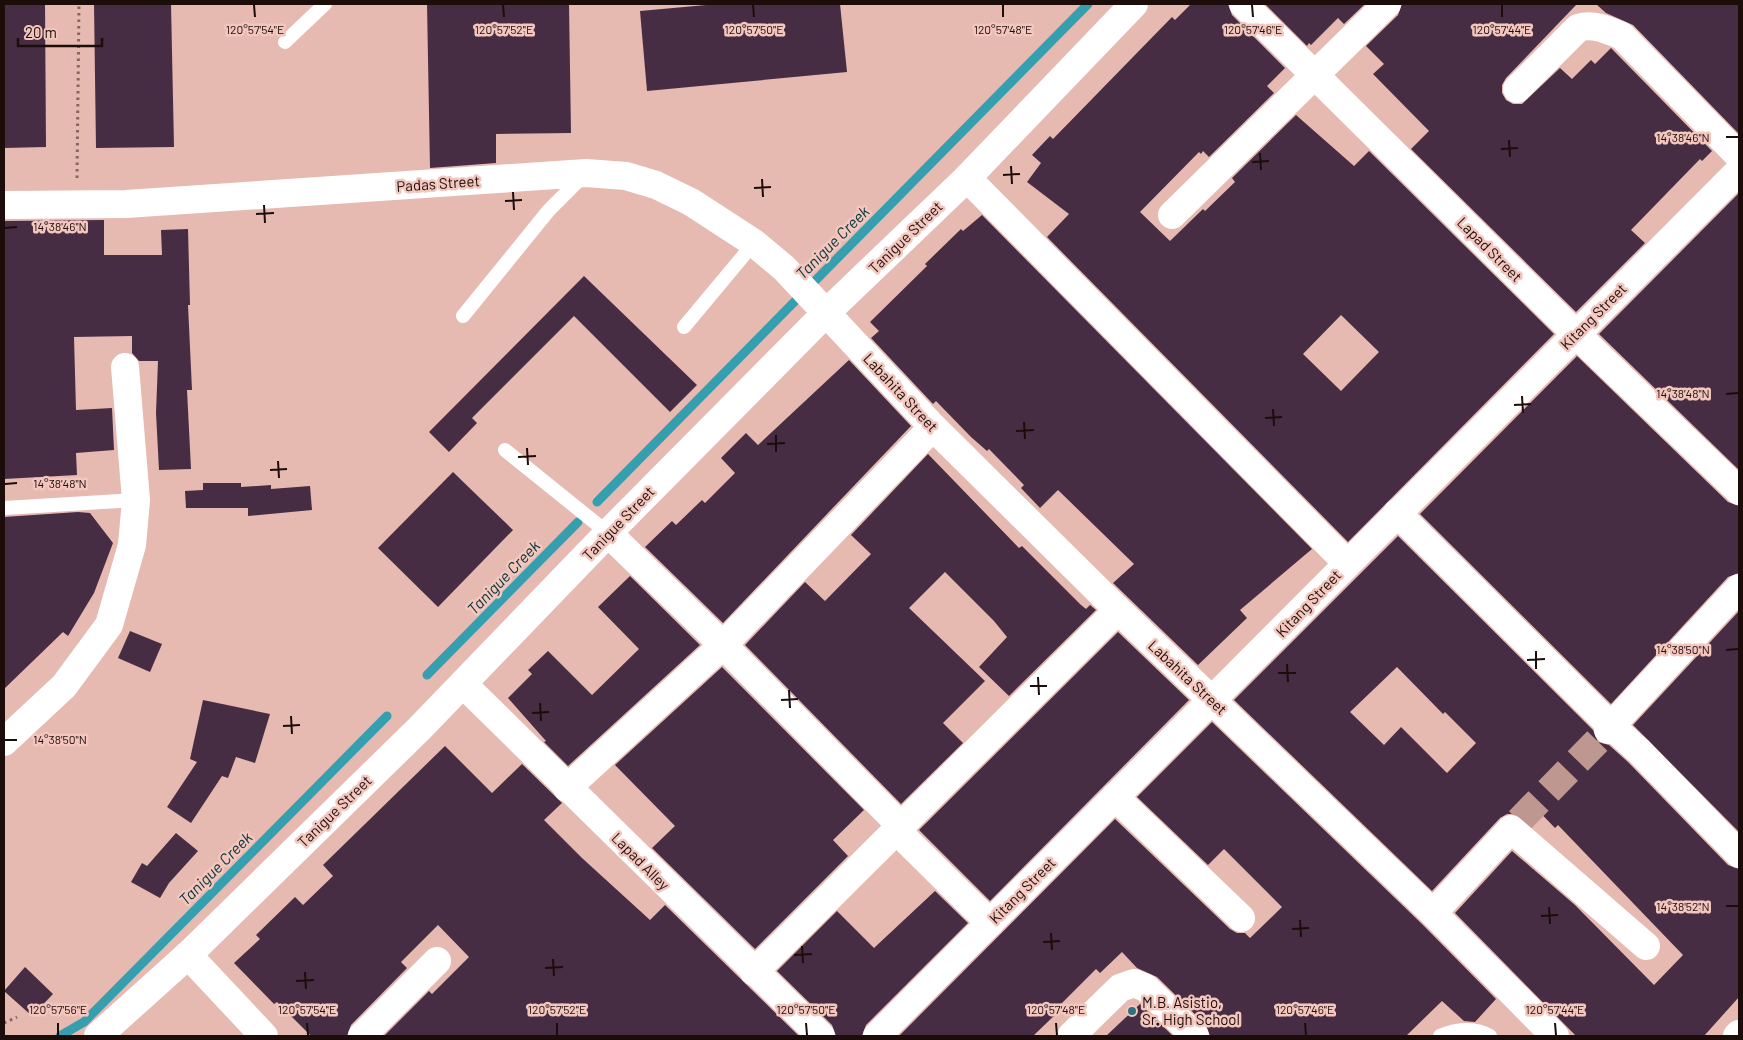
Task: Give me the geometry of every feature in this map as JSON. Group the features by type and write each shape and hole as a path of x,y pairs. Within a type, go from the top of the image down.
{"street":[{"name":"Tanigue Street","path":"98,1036 188,955 463,684 608,533 819,306 967,178 1134,4"},
{"name":"Lapad Street","path":"1243,4 1576,334 1739,491"},
{"path":"1172,215 1387,4"},
{"path":"1516,89 1578,28 1594,26 1622,36 1739,156"},
{"name":"Kitang Street","path":"877,1036 1739,171"},
{"name":"Padas Street","path":"4,205 126,204 586,173 626,176 656,185 692,202 754,243 784,268 819,306"},
{"path":"967,178 1347,563"},
{"name":"Labahita Street","path":"819,306 933,427 1118,610 1434,913 1555,1036"},
{"path":"4,742 64,686 109,625 132,545 136,500 125,366"},
{"path":"567,788 723,645 933,427"},
{"path":"1397,513 1610,728 1639,751 1739,854"},
{"path":"608,533 723,645 990,923"},
{"path":"1610,728 1739,588"},
{"path":"754,972 1118,610"},
{"name":"Lapad Alley","path":"463,684 821,1036"},
{"path":"1115,797 1241,918"},
{"path":"1434,913 1515,825 1646,946"},
{"path":"188,955 264,1036"},
{"path":"362,1036 438,961"},
{"path":"1071,1036 1120,988 1134,983 1146,988 1195,1036"}],"lane":[{"path":"285,42 326,4"},
{"path":"463,316 550,210 586,173"},
{"path":"684,327 754,243"},
{"path":"506,450 608,533"},
{"path":"4,508 136,500"},
{"path":"1440,1036 1459,1031 1480,1030 1490,1036"}],"path":[{"path":"77,205 78,4"},
{"path":"4,1023 17,1017"}],"building":[{"path":"4,4 45,4 46,147 4,148"},
{"path":"94,4 171,4 174,147 96,148"},
{"path":"427,4 569,4 571,133 496,134 496,163 430,168"},
{"path":"717,4 840,4 847,72 647,91 640,11"},
{"path":"1191,4 1228,4 1232,15 1285,68 1267,86 1274,93 1209,157 1203,151 1201,154 1199,152 1140,212 1170,241 1203,209 1205,211 1235,182 1232,178 1296,115 1354,166 1369,151 1554,334 1348,542 1047,237 1069,214 1027,182 1041,163 1032,155 1050,136 1053,139 1172,17 1175,20","holes":["1341,315 1379,352 1341,391 1303,354"]},
{"path":"1265,4 1365,4 1344,24 1338,18 1311,45 1309,43 1307,46"},
{"path":"1402,4 1577,4 1506,78 1502,85 1502,93 1506,100 1513,104 1522,104 1560,68 1572,79 1591,60 1595,64 1611,48 1712,151 1702,161 1700,159 1631,230 1645,243 1576,312 1411,149 1429,131 1373,74 1384,64 1366,46 1398,15"},
{"path":"1596,4 1739,4 1739,134 1633,25 1606,13"},
{"path":"1739,193 1739,470 1599,334"},
{"path":"982,215 1312,549 1240,610 1247,618 1198,665 1113,583 1134,564 1058,490 1040,508 1021,488 1024,485 989,449 987,451 971,437 936,401 933,404 871,338 879,331 870,322 927,266 925,264 961,229 963,231"},
{"path":"104,220 104,255 162,255 161,230 188,229 190,305 188,305 192,390 187,390 191,469 159,470 156,413 158,361 139,361 132,353 132,336 74,337 76,410 112,408 114,450 76,453 77,475 4,479 4,221"},
{"path":"584,276 697,385 670,412 574,316 472,418 477,423 449,452 429,432"},
{"path":"1577,356 1728,502 1739,506 1739,573 1728,577 1611,704 1420,514"},
{"path":"849,360 911,426 723,623 645,547 672,521 676,525 702,500 705,503 735,473 721,458 746,433 758,445"},
{"path":"928,454 1019,548 1022,546 1081,605 1086,609 1090,605 1096,610 1009,696 979,667 1007,637 994,621 945,572 909,608 985,681 943,723 963,743 901,804 745,645 805,582 825,601 871,554 851,535"},
{"path":"453,472 513,530 438,607 378,548"},
{"path":"203,483 241,483 241,487 271,485 271,489 310,486 312,510 248,516 248,508 186,508 185,491 203,490"},
{"path":"78,512 90,513 113,543 94,593 68,636 63,632 4,689 4,517"},
{"path":"1398,536 1593,730 1598,742 1609,745 1628,762 1728,865 1739,869 1739,997 1704,1036 1576,1036 1455,913 1512,851 1575,905 1654,985 1683,955 1558,825 1555,828 1529,801 1515,814 1507,814 1500,818 1432,891 1234,700","holes":["1397,667 1443,714 1445,712 1476,743 1447,773 1401,727 1384,745 1350,712"]},
{"path":"630,576 700,645 568,766 544,742 546,741 508,698 532,674 528,670 548,651 592,695 639,649 598,607"},
{"path":"1739,611 1739,832 1633,725"},
{"path":"130,631 162,644 150,672 118,658"},
{"path":"1118,632 1189,700 990,901 919,830"},
{"path":"722,667 864,810 833,840 848,856 755,949 652,848 675,826 615,765"},
{"path":"203,700 270,714 255,763 236,757 228,778 222,776 191,823 167,807 197,762 190,759"},
{"path":"1212,722 1422,924 1496,999 1475,1022 1464,1021 1442,1001 1406,1036 1210,1036 1206,1025 1157,977 1137,968 1122,952 1100,973 1096,969 1054,1011 1057,1013 1033,1036 899,1036 1115,819 1230,929 1237,933 1245,933 1250,938 1282,907 1224,849 1208,865 1137,797"},
{"path":"445,746 492,793 522,764 562,803 544,820 582,858 650,920 665,905 799,1036 384,1036 429,991 432,994 469,957 438,925 401,962 407,968 351,1025 347,1036 311,1036 277,1002 274,1004 234,963 260,939 256,935 295,897 303,905 333,876 323,865"},
{"path":"176,833 198,851 169,883 160,898 131,882 142,863 147,866"},
{"path":"935,891 968,923 866,1025 862,1036 836,1036 832,1025 777,971 837,911 874,948"},
{"path":"25,967 53,994 32,1016 4,991"},
{"path":"1140,1004 1173,1036 1106,1036"}],"waterway":[{"name":"Tanigue Creek","path":"597,502 1088,4"},
{"name":"Tanigue Creek","path":"427,675 578,522"},
{"name":"Tanigue Creek","path":"60,1036 84,1022 387,716"}],"tunnel":[{"path":"1519,821 1608,730"}],"place":[{"name":"M.B. Asistio, Sr. High School","path":"1132,1011"}]}
